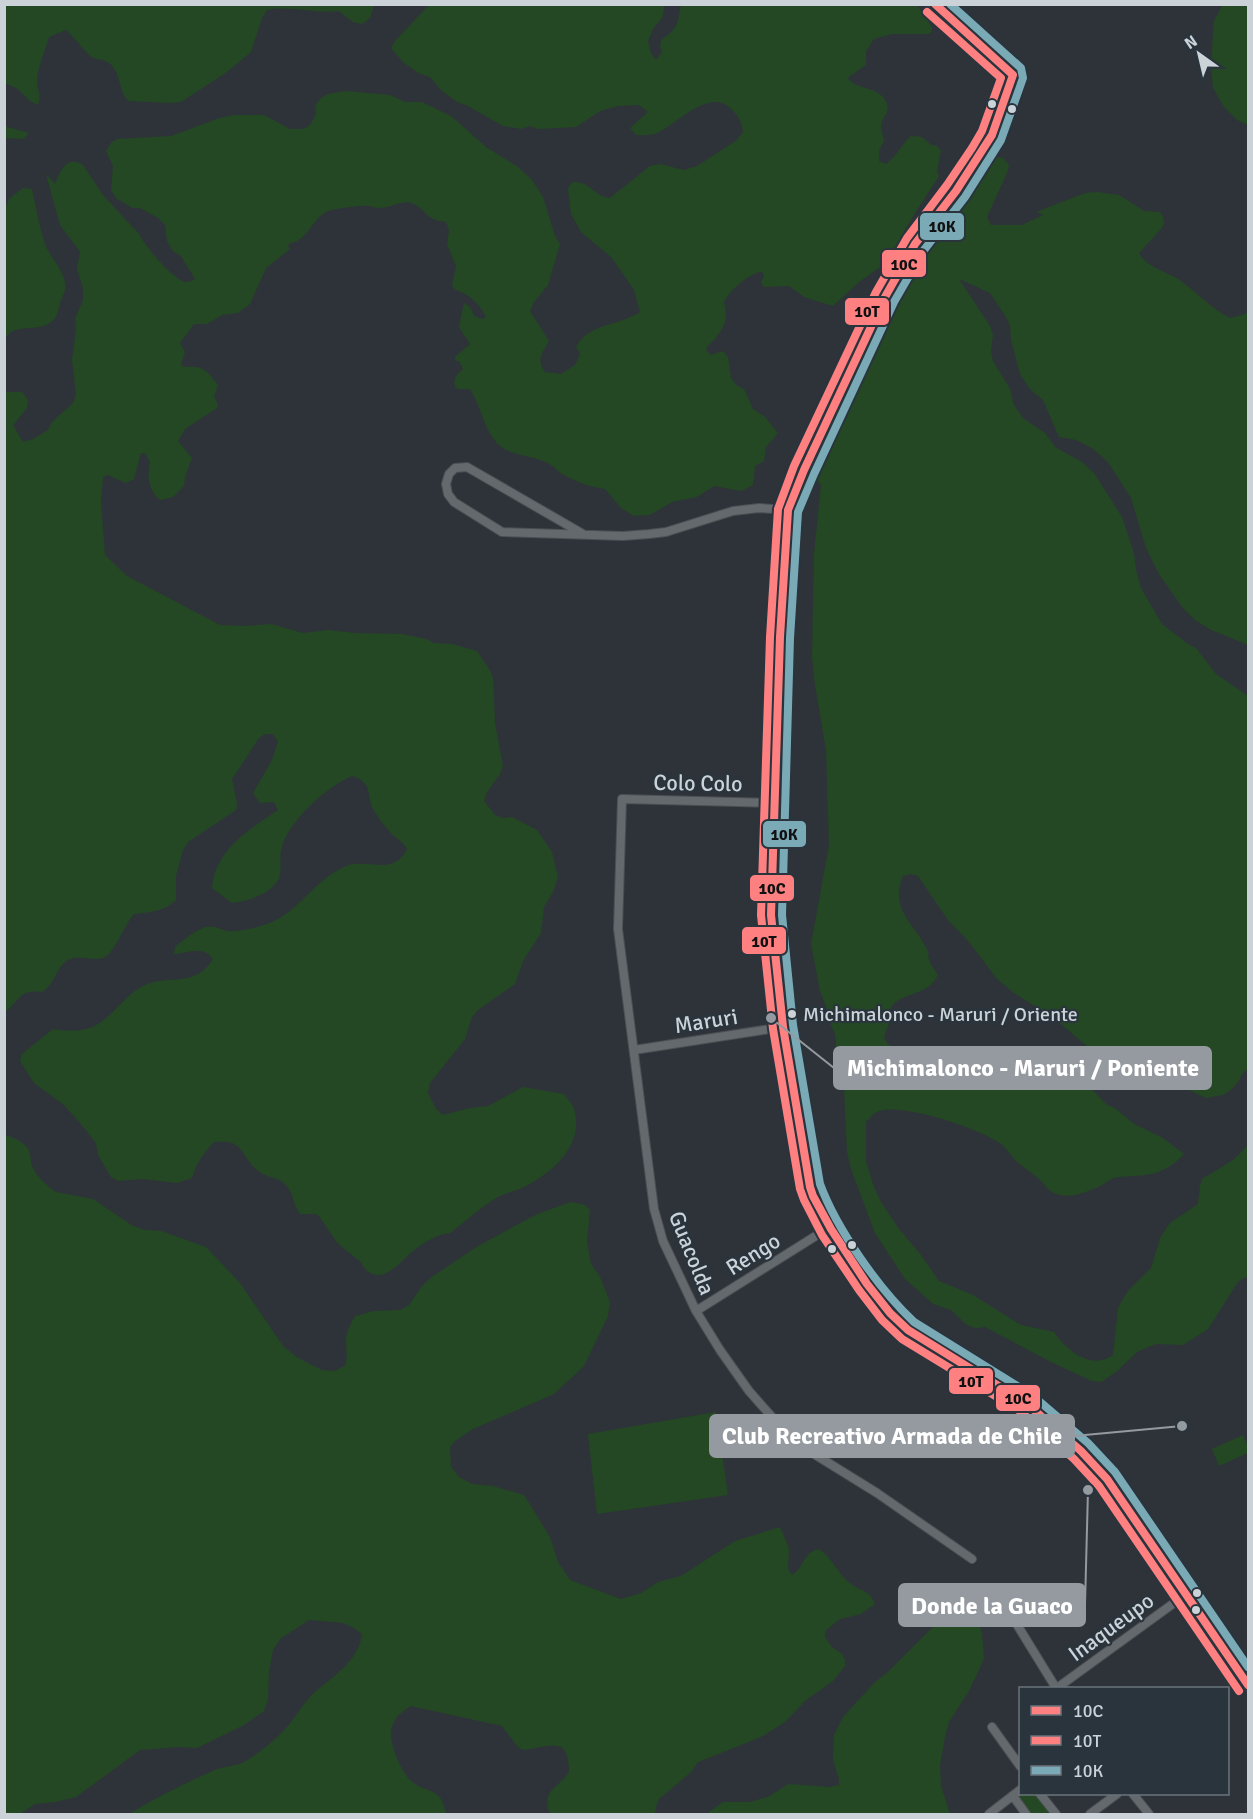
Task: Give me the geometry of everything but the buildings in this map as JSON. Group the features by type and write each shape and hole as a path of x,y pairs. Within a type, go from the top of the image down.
{"main road":[{"path":"934,4 1014,75 992,135 981,154 963,182 915,244 885,297 804,470 788,510 780,637 771,931 783,1027 810,1187 819,1210 870,1289 895,1319 908,1330 1026,1403 1082,1451 1107,1479 1248,1685"}],"street":[{"path":"583,534 467,467 455,468 449,474 446,484 448,494 454,502 502,532 623,536 666,532 734,511 759,508 788,510"},
{"name":"Colo Colo","path":"622,799 774,803"},
{"name":"Guacolda","path":"622,799 618,929 654,1209 663,1241 696,1311 720,1350 749,1391 780,1426 806,1449 877,1493 972,1559"},
{"name":"Maruri","path":"634,1050 783,1027"},
{"name":"Rengo","path":"696,1311 830,1227"},
{"name":"Inaqueupo","path":"1060,1687 1185,1595"},
{"path":"1000,1598 1056,1687"},
{"path":"992,1727 1019,1765"},
{"path":"989,1815 1019,1791"},
{"path":"1041,1795 1056,1815"},
{"path":"1090,1815 1116,1795"},
{"path":"1134,1795 1149,1815"},
{"path":"1013,1796 1026,1815"}],"green space":[{"path":"5,4 374,5 370,18 362,24 353,22 339,11 285,8 267,10 262,18 251,52 227,72 181,102 172,103 128,101 111,64 92,57 66,30 49,37 38,75 40,98 38,105 30,101 18,89 5,83"},
{"path":"430,4 665,5 662,18 653,29 648,41 651,53 656,60 662,52 661,41 676,26 681,5 917,5 932,27 932,31 929,34 892,34 874,39 866,51 866,65 848,79 880,94 887,104 887,110 881,123 884,140 879,151 879,161 886,164 911,136 922,137 941,150 937,172 939,176 886,263 859,282 833,306 804,297 789,286 764,287 761,283 764,276 762,272 746,279 724,302 726,317 724,325 706,350 711,355 723,351 728,357 731,378 736,385 744,389 753,409 764,416 778,433 766,447 764,461 755,466 753,485 741,491 714,486 697,497 672,502 650,515 634,516 621,508 605,489 577,481 544,462 508,451 496,442 488,430 470,389 455,387 456,376 463,369 459,361 455,361 455,357 470,344 459,327 464,303 470,307 475,316 483,319 486,317 472,298 452,286 456,266 447,244 449,230 446,222 430,217 410,202 382,208 361,206 342,208 322,214 301,239 290,243 288,246 290,249 266,268 250,304 238,313 222,315 207,324 194,324 180,343 185,352 181,364 183,367 200,368 210,375 218,385 214,397 218,404 217,408 185,429 178,441 192,458 184,486 173,497 160,500 153,492 149,478 150,462 145,453 141,453 134,479 126,483 108,475 103,477 101,502 105,555 127,576 220,625 271,624 303,633 329,630 402,634 477,651 491,672 495,723 503,766 484,801 495,815 503,818 512,817 537,830 552,852 558,877 553,892 544,907 541,933 523,961 515,984 478,1010 472,1017 465,1039 430,1083 428,1093 436,1109 443,1115 488,1106 523,1087 564,1094 574,1109 575,1134 564,1156 545,1174 524,1187 492,1200 450,1233 426,1242 392,1270 379,1275 366,1270 361,1262 339,1244 317,1214 300,1214 286,1185 260,1173 240,1148 231,1142 214,1142 201,1158 192,1178 177,1183 143,1179 118,1181 111,1177 98,1155 96,1143 64,1105 34,1083 20,1061 22,1054 53,1029 72,1031 90,1028 106,1018 141,987 159,981 192,977 200,973 213,959 205,952 174,954 175,947 198,930 212,926 237,931 264,925 287,913 324,879 346,866 354,864 387,865 395,862 407,849 388,830 375,812 364,782 352,776 320,797 291,828 281,850 279,879 273,887 251,899 232,903 212,888 220,862 227,852 246,833 278,810 274,802 260,803 253,793 272,760 278,742 273,734 265,734 259,738 232,779 236,810 188,842 183,850 176,876 176,900 161,909 134,914 116,944 105,957 68,960 61,966 46,989 42,992 28,992 20,996 5,1012 4,392 22,392 28,400 27,408 13,425 23,442 48,430 52,422 73,403 76,395 72,360 75,319 83,300 83,288 77,269 80,252 60,225 46,174 55,184 68,163 77,162 83,165 103,195 139,234 160,262 174,276 188,282 195,279 181,256 173,251 167,241 165,225 158,218 140,208 132,208 116,198 111,190 113,166 106,151 111,143 117,139 171,136 233,115 264,115 290,129 304,129 311,124 316,114 315,106 321,98 328,94 345,91 390,95 405,102 422,102 451,116 486,147 518,167 532,180 543,197 555,236 560,244 548,285 534,302 530,311 549,341 540,360 545,372 561,374 575,365 580,354 576,347 589,333 640,312 634,290 612,258 581,232 571,214 568,189 572,182 584,184 599,195 610,198 650,166 660,164 684,170 697,166 737,140 743,132 737,116 725,104 715,102 696,108 659,132 648,135 636,135 630,128 648,112 639,105 618,106 600,111 576,127 538,129 530,126 521,129 503,126 457,102 442,91 430,77 418,73 403,62 391,48"},
{"path":"1223,4 1248,5 1248,125 1237,120 1224,107 1213,88 1211,66 1214,21"},
{"path":"4,126 29,133 23,139 5,138"},
{"path":"991,156 1003,158 1009,165 987,217 991,225 1022,225 1043,215 1037,212 1085,193 1119,195 1144,211 1160,212 1163,219 1164,224 1161,229 1139,253 1146,262 1178,279 1228,317 1248,313 1248,645 1211,630 1195,620 1182,607 1159,574 1146,548 1131,498 1108,462 1092,448 1076,440 1059,437 1043,400 1030,389 1020,374 1011,340 1010,325 1006,317 990,293 959,279 990,326 993,335 991,351 993,361 1010,389 1014,405 1023,418 1045,433 1055,447 1082,462 1094,473 1122,517 1134,553 1141,588 1162,624 1196,648 1216,674 1248,696 1248,1069 1232,1089 1223,1095 1206,1098 1189,1090 1184,1084 1158,1069 1103,1060 1054,1018 1014,993 997,979 969,942 948,920 918,876 911,874 903,876 899,888 901,907 927,949 930,961 938,975 928,987 893,1004 889,1012 890,1020 884,1038 888,1044 896,1049 919,1051 951,1064 960,1063 976,1053 983,1052 1011,1071 1027,1078 1044,1078 1091,1088 1107,1105 1115,1108 1134,1124 1163,1138 1184,1154 1161,1171 1112,1179 1097,1188 1066,1196 1052,1192 1016,1161 1001,1144 977,1131 923,1114 890,1110 877,1112 866,1122 866,1162 874,1187 899,1229 939,1281 973,1295 1021,1325 1054,1332 1072,1351 1088,1360 1105,1359 1113,1355 1118,1308 1128,1291 1151,1268 1161,1236 1170,1223 1198,1204 1202,1179 1233,1160 1248,1145 1248,1276 1238,1282 1208,1329 1183,1345 1156,1344 1137,1352 1116,1372 1101,1382 1092,1381 1051,1362 985,1327 975,1328 967,1325 951,1310 933,1304 905,1279 875,1233 851,1169 847,1152 844,1087 840,1076 835,1034 820,991 811,944 829,845 826,750 812,657 814,554 821,485 815,478 813,464 825,435 841,414 869,341 909,276 923,247 952,223 977,174"},
{"path":"23,188 32,189 45,244 64,278 65,290 52,321 40,327 13,331 5,339 5,208 10,198"},
{"path":"4,1135 26,1146 35,1171 43,1182 56,1192 93,1199 133,1226 145,1230 161,1231 206,1247 240,1283 283,1346 298,1358 322,1370 334,1371 345,1366 347,1334 355,1316 374,1311 400,1310 409,1305 422,1286 433,1276 478,1246 537,1214 571,1202 585,1205 590,1210 587,1242 591,1264 600,1277 610,1302 608,1316 584,1366 554,1394 473,1429 454,1442 450,1447 451,1467 459,1477 472,1484 493,1486 524,1495 550,1537 558,1562 570,1580 621,1599 641,1593 658,1582 681,1576 735,1541 780,1527 789,1548 788,1569 792,1575 810,1553 819,1549 846,1580 867,1593 875,1604 861,1614 840,1619 825,1631 825,1637 832,1647 842,1654 845,1666 833,1681 806,1700 785,1722 761,1737 698,1762 691,1772 659,1799 655,1814 550,1814 547,1800 549,1794 569,1772 566,1752 562,1748 549,1746 523,1750 502,1726 411,1706 403,1711 394,1722 391,1735 394,1750 409,1779 437,1795 444,1805 446,1814 129,1814 193,1780 215,1770 242,1763 252,1757 281,1733 310,1696 344,1668 356,1652 362,1634 343,1623 309,1620 280,1639 273,1650 269,1671 268,1700 264,1711 244,1725 197,1748 140,1750 76,1797 35,1804 20,1814 5,1814"},
{"path":"716,1412 728,1495 597,1514 588,1434"},
{"path":"1243,1435 1248,1453 1219,1466 1212,1449"},
{"path":"958,1605 970,1609 978,1621 982,1634 984,1659 969,1691 949,1722 945,1737 940,1765 941,1786 950,1814 706,1814 723,1802 750,1802 770,1796 788,1784 829,1787 839,1785 833,1760 834,1735 843,1717 875,1682"},
{"path":"1039,1795 1053,1814 1029,1814 1016,1797"}],"transit line":[{"name":"10C","path":"935,4 1013,75 992,135 956,191 915,244 885,297 804,470 788,510 780,637 771,915 783,1027 810,1187 831,1229 867,1284 890,1313 908,1330 1026,1403 1081,1451 1107,1479 1248,1685"},
{"name":"10K","path":"950,4 1021,68 1023,78 1001,140 965,197 924,250 894,302 798,512 790,638 782,915 793,1025 820,1184 827,1202 860,1258 887,1293 914,1322 1032,1395 1088,1443 1115,1472 1248,1667"},
{"name":"10T","path":"927,12 1001,78 982,131 947,185 907,238 876,292 794,466 778,509 770,637 761,915 773,1029 800,1189 822,1235 882,1320 902,1339 1020,1411 1074,1459 1099,1486 1239,1691"}],"place":[{"name":"Michimalonco - Maruri / Oriente","path":"792,1014"},
{"name":"Michimalonco - Maruri / Poniente","path":"771,1018"},
{"name":"Club Recreativo Armada de Chile","path":"1182,1426"},
{"name":"Donde la Guaco","path":"1088,1490"}]}
